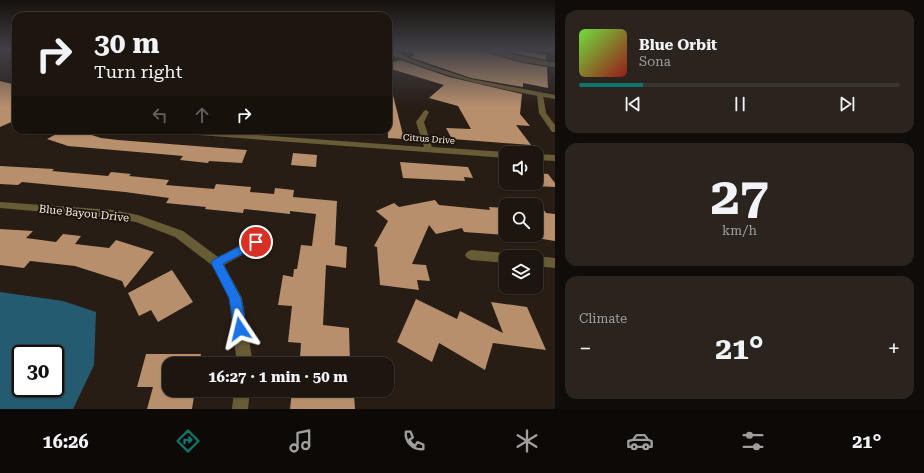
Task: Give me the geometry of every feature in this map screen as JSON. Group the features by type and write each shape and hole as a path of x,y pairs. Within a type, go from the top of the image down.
{"street":[{"path":"432,68 490,84 555,97"},
{"path":"540,95 543,113 555,130"},
{"path":"426,112 420,122 429,149"},
{"name":"Citrus Drive","path":"229,134 309,141 499,154"},
{"path":"309,141 310,134"},
{"path":"543,157 555,158"},
{"name":"Blue Bayou Drive","path":"0,205 113,214 138,219 179,234 217,263 235,298 244,357"},
{"path":"217,263 256,242"},
{"path":"471,255 499,257"},
{"path":"543,262 555,263"},
{"path":"240,409 241,397"}],"water":[{"path":"0,292 63,301 96,312 94,365 73,409 0,409"}],"building":[{"path":"392,68 423,68 449,77 522,94 520,114 530,126 516,125 531,145 452,139 446,128 471,129 458,106 429,98 444,85"},
{"path":"442,68 547,68 548,88 523,83 523,87 471,78"},
{"path":"0,81 12,84 12,122 0,127"},
{"path":"392,91 404,139 388,138 388,134 392,134"},
{"path":"56,134 88,134 101,138 118,140 247,150 242,163 209,161 208,163 180,160 183,156 68,146 47,139"},
{"path":"293,153 317,155 316,167 291,165"},
{"path":"400,162 468,167 473,178 464,177 465,181 403,178"},
{"path":"0,166 54,169 52,171 108,176 111,172 131,174 129,176 169,180 166,185 214,189 216,184 251,187 250,192 274,194 275,188 294,190 293,197 337,201 335,245 347,247 346,268 326,265 323,325 349,328 350,357 300,357 301,343 288,342 292,306 278,305 283,275 293,277 294,269 297,269 301,245 312,246 316,214 290,211 290,214 244,209 243,213 166,203 169,198 125,192 22,182 18,185 0,184"},
{"path":"543,174 548,174 555,183 555,187 543,186"},
{"path":"435,200 439,205 490,210 489,207 499,208 499,234 464,232 462,228 436,234 429,225 412,264 426,265 430,281 417,280 419,290 380,285 377,247 374,246 388,221 376,211 394,203 399,207"},
{"path":"543,208 546,213 555,214 555,241 543,239"},
{"path":"0,229 33,231 26,238 56,242 63,234 81,236 75,244 109,248 116,240 154,252 125,288 122,281 75,266 30,261 24,268 0,265"},
{"path":"172,270 193,302 158,322 151,310 139,316 128,293"},
{"path":"416,299 457,319 460,311 503,333 491,302 527,307 546,350 493,343 485,370 439,343 432,362 397,342"},
{"path":"146,354 201,354 200,357 162,357 162,397 194,397 192,409 147,409 153,387 137,387"},
{"path":"291,397 354,397 355,409 290,409"}],"route":[{"path":"240,329 235,298 217,263 256,242"}]}
